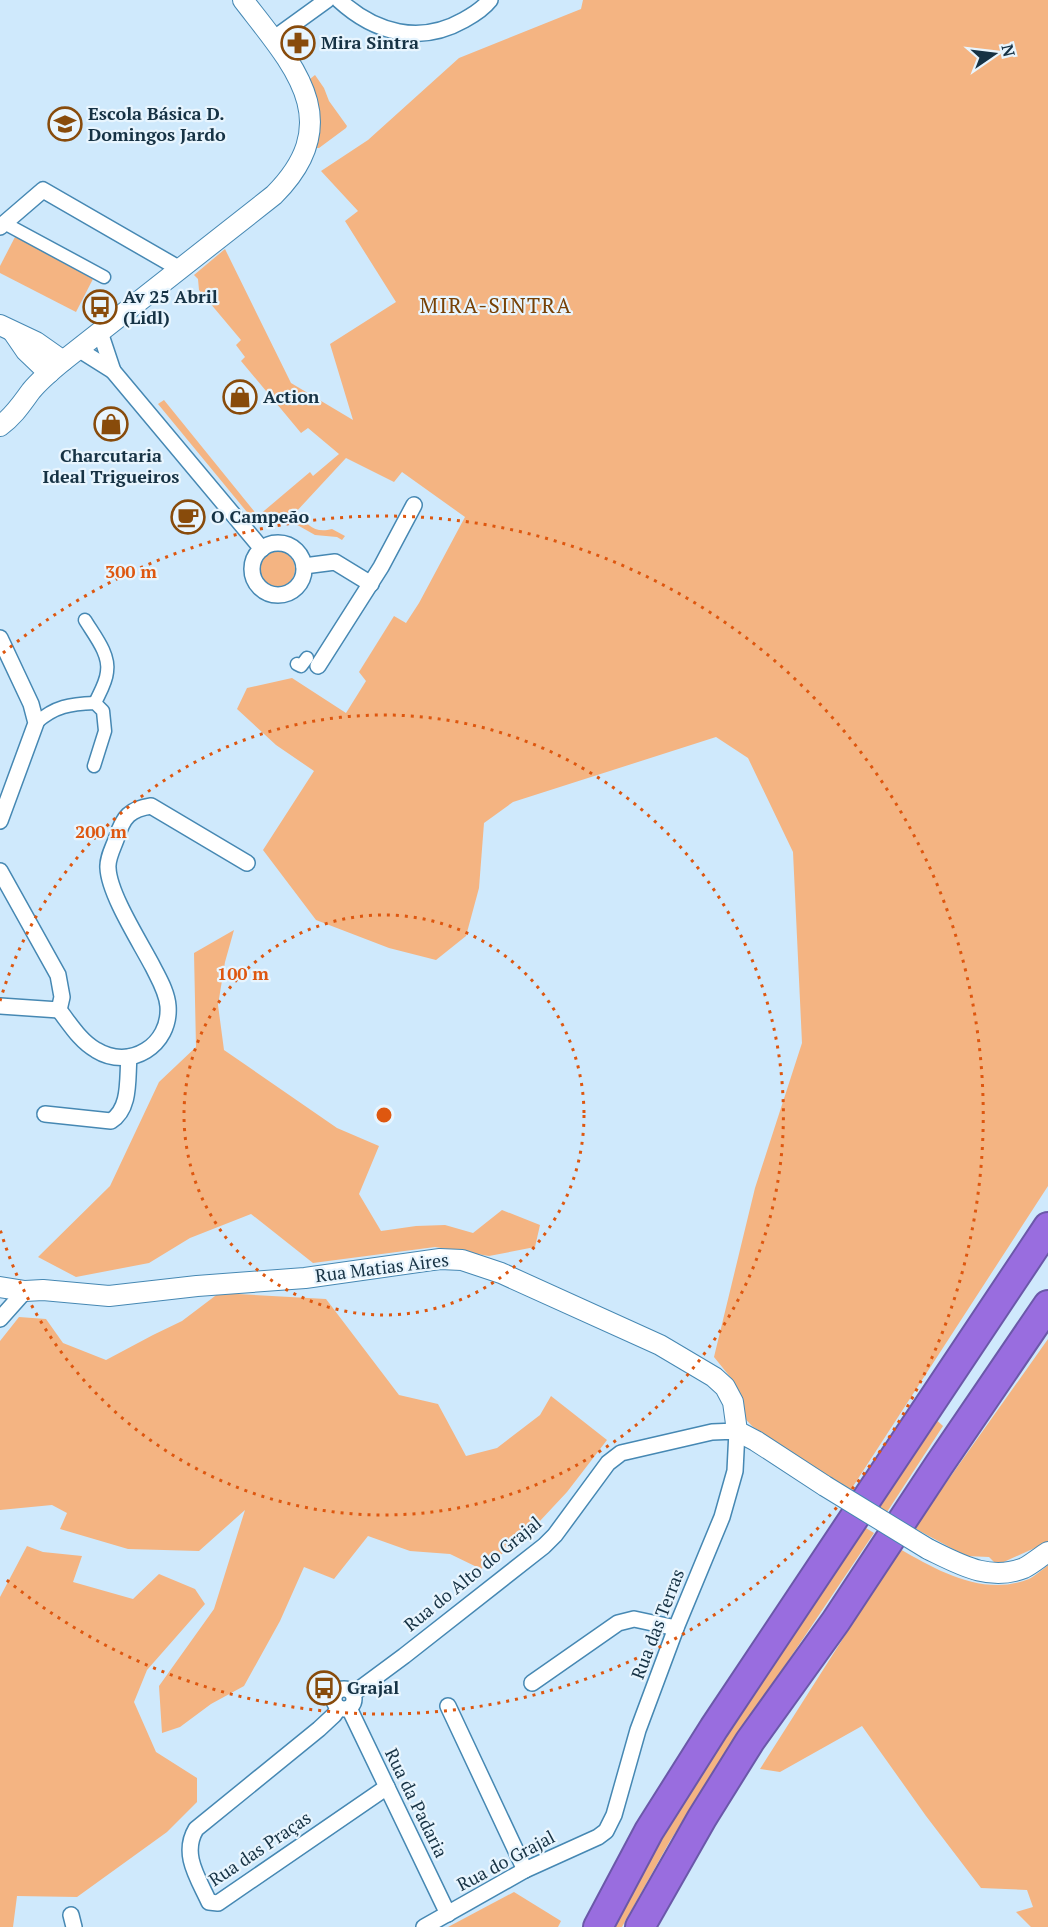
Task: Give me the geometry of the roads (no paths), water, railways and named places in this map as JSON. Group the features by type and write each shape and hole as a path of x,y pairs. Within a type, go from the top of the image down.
{"highway":[{"path":"598,1927 649,1831 714,1728 1048,1227"},
{"path":"640,1927 702,1818 750,1741 836,1621 1048,1305"}],"street":[{"path":"0,426 26,400 32,390 63,361 274,195 299,166 309,139 310,124 306,93 291,63 243,0"},
{"path":"273,39 327,0"},
{"path":"339,0 354,14 376,26 401,32 426,33 451,27 482,9 490,0"},
{"path":"104,277 2,225 43,190 180,269"},
{"path":"6,328 36,342 63,361"},
{"path":"6,328 26,351 32,390"},
{"path":"100,332 113,371 262,549"},
{"path":"26,351 113,371"},
{"path":"307,663 371,584 414,505"},
{"path":"276,543 284,544 297,551 304,566 304,575 300,584 293,591 284,595 274,595 257,585 253,576 253,566 262,549 276,543"},
{"path":"304,566 335,562 371,584"},
{"path":"85,620 101,646 107,664 107,672 95,704"},
{"path":"0,638 30,704 36,723"},
{"path":"0,821 36,723 47,713 60,707 76,704 95,704 103,711 105,730 94,766"},
{"path":"0,871 58,975 62,997 59,1010 79,1037 96,1050 110,1056 129,1057 154,1046 165,1028 168,1006 162,984 111,886 108,865 122,820 139,808 151,806 247,863"},
{"path":"0,1006 59,1010"},
{"path":"45,1114 111,1121 119,1116 125,1105 129,1057"},
{"name":"Rua Matias Aires","path":"0,1287 25,1291 43,1290 109,1296 315,1276 440,1259 462,1260 501,1273 608,1320 660,1345 714,1377 725,1387 733,1402 736,1431"},
{"path":"0,1319 25,1291"},
{"path":"736,1431 756,1441 928,1549 968,1569 983,1572 1009,1572 1025,1567 1048,1552"},
{"name":"Rua das Terras","path":"606,1831 614,1815 638,1730 676,1628 722,1517 735,1471 736,1431"},
{"name":"Rua do Alto do Grajal","path":"190,1840 196,1829 319,1729 347,1703 544,1546 555,1535 608,1463 621,1453 712,1432 736,1431"},
{"path":"532,1683 618,1623 634,1619 676,1628"},
{"name":"Rua da Padaria","path":"347,1703 448,1914"},
{"path":"448,1706 525,1870"},
{"name":"Rua das Praças","path":"190,1840 190,1858 209,1902 218,1903 387,1786"},
{"name":"Rua do Grajal","path":"424,1927 525,1870 598,1837 606,1831"}],"place":[{"name":"Mira Sintra","path":"298,43"},
{"name":"Escola Básica D. Domingos Jardo","path":"65,124"},
{"name":"Av 25 Abril (Lidl)","path":"100,307"},
{"name":"Action","path":"240,397"},
{"name":"Charcutaria Ideal Trigueiros","path":"111,424"},
{"name":"O Campeão","path":"188,517"},
{"name":"Grajal","path":"324,1688"}],"district":[{"name":"MIRA-SINTRA","path":"496,306"}]}
